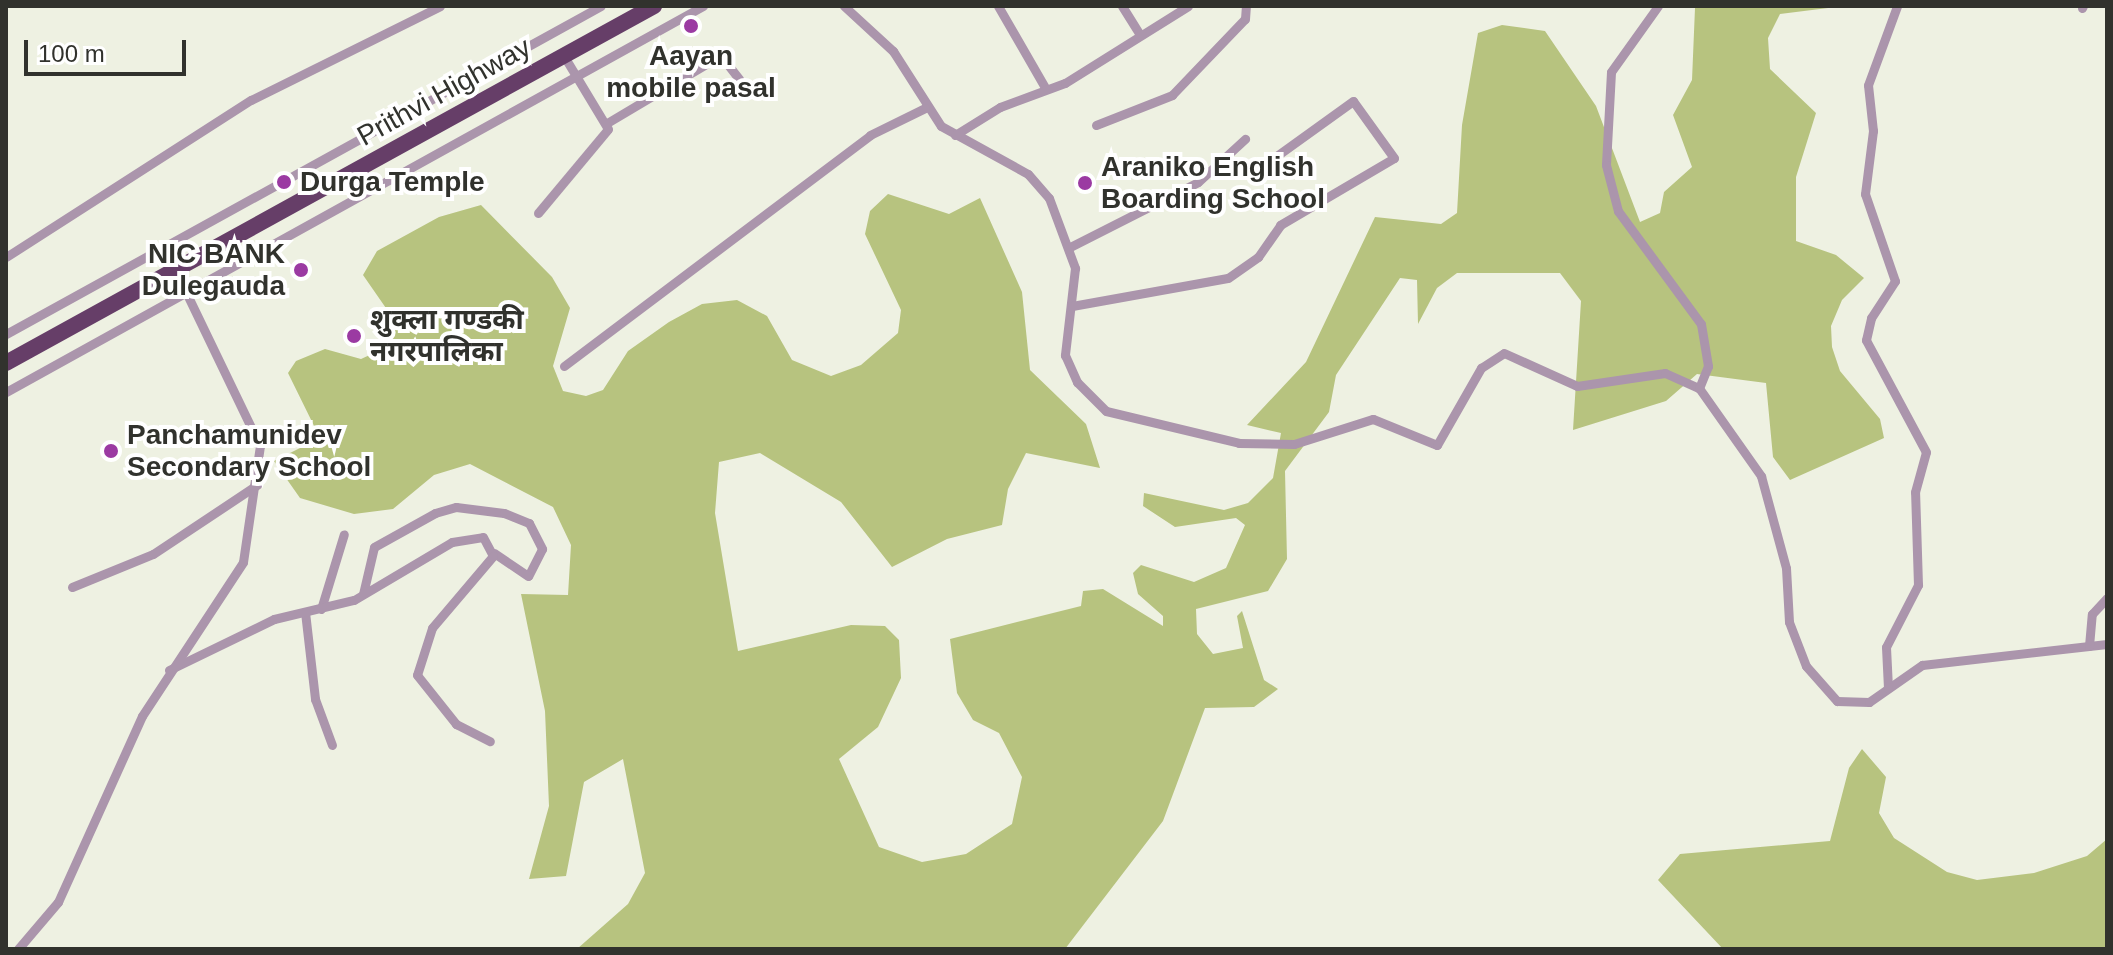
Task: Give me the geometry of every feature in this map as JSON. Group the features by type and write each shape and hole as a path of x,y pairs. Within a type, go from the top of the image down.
{"highway":[{"name":"Prithvi Highway","path":"6,363 654,6"}],"street":[{"path":"6,257 251,100 440,6"},
{"path":"6,334 601,6"},
{"path":"6,392 191,296 703,6"},
{"path":"844,6 893,51 925,108 955,135 1028,174 1072,246 1072,306 1065,355 1091,400 1145,426 1239,443 1294,444 1373,419 1437,445 1481,368 1504,353 1577,386 1665,373 1699,388 1773,506 1789,622 1806,666 1843,704 1869,702 1922,665 2107,644"},
{"path":"998,6 1046,89"},
{"path":"1122,6 1139,33"},
{"path":"955,135 1046,89 1188,6"},
{"path":"1096,125 1172,95 1245,19 1246,6"},
{"path":"1658,6 1611,72 1606,165 1618,211 1701,324 1708,366 1699,388"},
{"path":"1888,688 1886,647 1918,585 1915,492 1926,452 1866,340 1871,318 1895,281 1865,194 1873,131 1868,85 1897,6"},
{"path":"564,56 607,123"},
{"path":"538,213 607,123 711,61 725,61 739,79"},
{"path":"1072,306 1228,278 1258,257 1280,225 1394,158 1353,101 1268,162"},
{"path":"564,366 870,135 925,108"},
{"path":"1072,246 1198,182 1245,139"},
{"path":"18,949 58,902 169,670 243,562 257,485 260,446 191,296 175,269"},
{"path":"72,587 153,554 257,485"},
{"path":"169,670 247,630 363,594 468,536 492,543 494,553 528,576 542,549 529,523 504,513 456,507 435,513 374,547 363,594"},
{"path":"321,609 344,534"},
{"path":"490,741 456,724 417,675 432,628 494,553"},
{"path":"2089,646 2092,614 2107,598"},
{"path":"305,612 315,699 332,745"}],"green space":[{"path":"1844,6 1780,14 1768,38 1770,69 1816,113 1796,177 1796,241 1836,255 1864,278 1842,300 1831,326 1832,347 1840,371 1880,419 1884,438 1790,480 1773,457 1766,383 1697,374 1666,401 1573,430 1581,301 1560,273 1457,273 1437,288 1418,324 1417,280 1400,278 1336,375 1329,412 1285,471 1287,559 1268,591 1196,609 1197,634 1213,654 1243,648 1237,616 1242,611 1264,680 1278,689 1254,707 1205,708 1163,821 1065,949 577,949 628,904 645,873 623,759 584,782 566,876 529,879 549,806 545,711 521,594 568,595 571,545 553,507 470,464 434,475 393,509 354,514 300,498 274,461 320,438 288,373 296,361 325,349 361,359 385,348 397,324 363,275 377,251 439,217 481,205 552,277 570,308 553,366 563,391 586,396 603,390 628,351 669,322 702,304 737,300 767,316 792,360 831,376 861,365 898,333 901,310 865,234 870,211 888,194 949,214 980,198 1022,292 1030,370 1086,424 1100,468 1026,453 1008,489 1002,525 947,539 892,567 841,502 760,453 719,462 715,513 738,651 851,625 885,626 899,640 901,678 878,727 839,759 879,847 922,862 966,854 1012,824 1022,777 999,733 973,720 957,693 950,639 1081,606 1083,591 1103,589 1163,626 1163,616 1138,594 1133,573 1141,565 1194,582 1226,568 1245,525 1236,518 1175,527 1143,506 1144,493 1224,510 1248,503 1273,478 1281,433 1247,425 1306,362 1375,217 1441,224 1457,213 1462,125 1478,33 1502,25 1545,31 1596,106 1640,222 1660,213 1664,192 1692,167 1673,115 1692,80 1695,8"},
{"path":"1862,749 1886,777 1879,813 1894,838 1947,872 1977,880 2034,873 2087,856 2107,839 2107,949 1723,949 1658,880 1680,854 1830,841 1849,768"}],"place":[{"name":"Aayan mobile pasal","path":"691,26"},
{"name":"Durga Temple","path":"284,182"},
{"name":"Araniko English Boarding School","path":"1085,183"},
{"name":"NIC BANK Dulegauda","path":"301,270"},
{"name":"शुक्ला गण्डकी नगरपालिका","path":"354,336"},
{"name":"Panchamunidev Secondary School","path":"111,451"}]}
